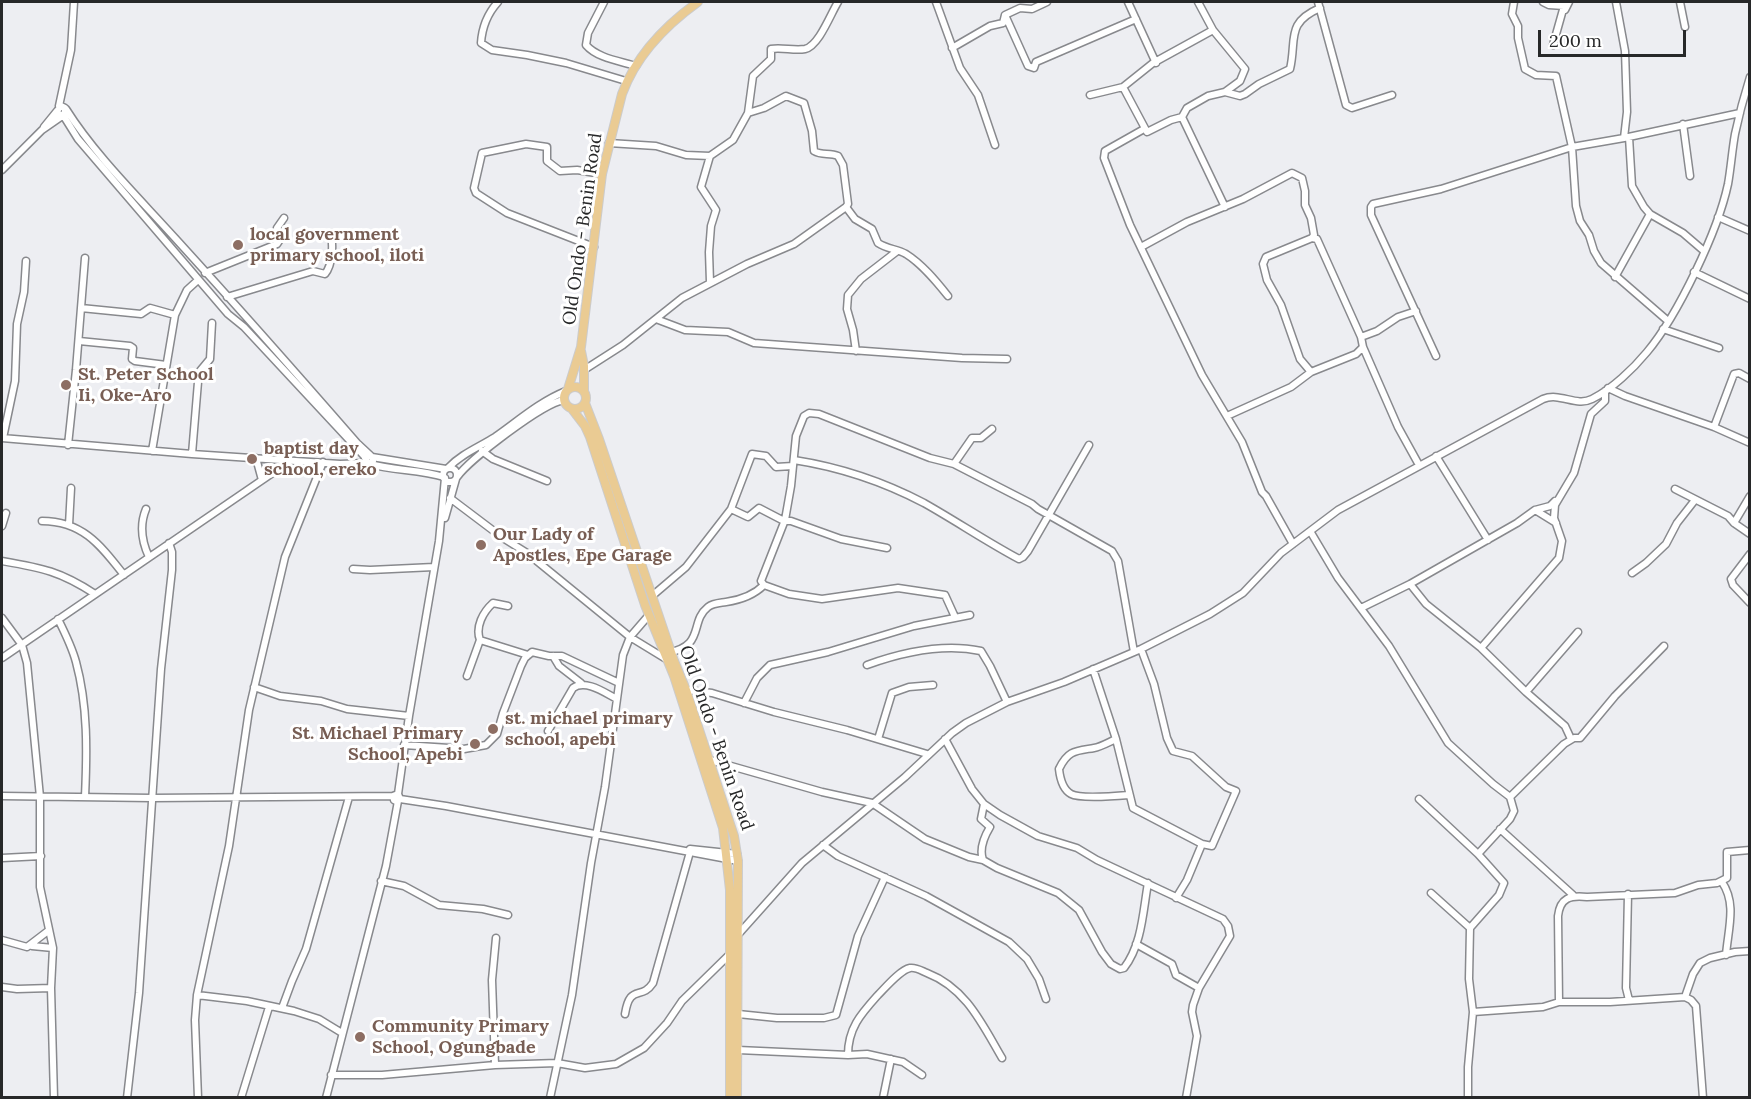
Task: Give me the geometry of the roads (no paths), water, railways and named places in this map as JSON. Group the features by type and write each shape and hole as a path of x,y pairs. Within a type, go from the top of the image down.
{"main road":[{"name":"Old Ondo - Benin Road","path":"698,2 669,25 626,81 602,174 581,347 564,400 585,426 590,438 649,615 686,690 734,836 737,857 734,940 730,954 730,1098"},
{"name":"Old Ondo - Benin Road","path":"581,347 585,403 652,596 667,655 723,828 734,940 738,1014 737,1098"},
{"path":"567,390 578,387 584,392"},
{"path":"572,409 579,408 585,403"}],"street":[{"path":"2,170 61,111 71,50 74,2"},
{"path":"498,2 488,15 481,36 481,43 485,47 566,63 626,81"},
{"path":"604,2 588,33 586,45 601,55 636,66"},
{"path":"609,143 656,146 686,155 710,156 733,140 748,113 753,76 771,58 771,49 802,49 810,46 819,36 838,2"},
{"path":"936,2 960,68 978,95 995,145"},
{"path":"1005,15 1020,8 1032,9 1047,2"},
{"path":"1128,2 1156,63"},
{"path":"1123,87 1147,132 1182,117 1187,108 1196,102 1225,92 1240,81 1245,69 1213,30 1198,2"},
{"path":"1514,2 1512,14 1518,26 1524,67 1533,74 1556,76 1572,147 1576,213 1589,235 1597,257 1615,277 1668,321"},
{"path":"1543,2 1549,5 1566,4 1553,45"},
{"path":"1616,2 1625,51 1627,138 1632,186 1650,214 1683,233 1704,251"},
{"path":"1680,2 1685,27"},
{"path":"1225,92 1240,96 1290,69 1292,43 1298,24 1303,16 1319,5 1346,105 1352,108 1392,95"},
{"path":"952,48 990,26 1003,23 1005,15"},
{"path":"1005,15 1028,66 1034,68 1036,62 1136,19"},
{"path":"1090,95 1123,87 1156,63 1213,30"},
{"path":"734,940 796,870 904,777 927,754 966,723 1007,702 1137,651 1226,605 1248,588 1293,544 1352,501 1550,396 1587,401 1607,389 1647,352 1668,321 1704,251 1728,184 1740,112 1749,76"},
{"path":"584,370 623,345 682,298 710,282 794,244 848,204 840,158 834,154 821,154 814,151 812,131 804,104 786,96 764,108 748,113"},
{"path":"61,111 369,459"},
{"path":"61,111 78,139 228,314 244,327 369,459 383,468 421,471 450,482 482,451 547,406 564,400"},
{"path":"1436,356 1371,214 1373,204 1441,189 1572,147 1627,138 1740,112"},
{"path":"1182,117 1225,207"},
{"path":"1683,124 1690,176"},
{"path":"1144,129 1103,154 1130,225 1202,375 1248,456 1258,485 1293,544"},
{"path":"594,247 507,213 476,193 474,188 482,153 525,144 547,147 547,162 555,170 577,170 602,174"},
{"path":"710,156 701,187 716,210 711,226 710,282"},
{"path":"1141,247 1187,222 1225,207 1292,173 1302,177 1305,205 1311,218 1314,235 1311,238"},
{"path":"846,207 855,219 872,229 878,243 896,252 904,253 932,276 948,296"},
{"path":"1615,277 1650,214"},
{"path":"1718,217 1749,231"},
{"path":"205,273 277,244 279,241 277,228 284,218"},
{"path":"227,297 313,271 325,274 328,270 333,245 331,233"},
{"path":"1311,372 1300,359 1281,305 1266,280 1263,264 1266,257 1311,238 1317,239 1320,245 1398,427 1419,465"},
{"path":"856,351 847,309 848,295 861,279 896,252"},
{"path":"68,445 85,258"},
{"path":"26,261 24,291 17,324 15,381 2,438 290,461 323,462 369,459 454,469 456,478 434,567 401,754 384,872 326,1098"},
{"path":"1694,272 1749,299"},
{"path":"152,451 175,315 187,290 198,280"},
{"path":"81,308 141,314 150,308 175,315"},
{"path":"1361,337 1377,331 1398,317 1416,311"},
{"path":"656,319 685,330 729,332 754,343 1007,359"},
{"path":"192,454 198,382 200,371 210,359 212,323"},
{"path":"1663,328 1719,348"},
{"path":"79,341 130,346 133,348 132,359 135,361 166,366"},
{"path":"1227,416 1291,387 1311,372 1356,354 1363,347"},
{"path":"1714,428 1734,374 1739,373 1749,378"},
{"path":"1607,389 1749,443"},
{"path":"1361,608 1410,584 1517,523 1535,510 1550,506 1574,473 1589,419 1593,411 1605,401 1607,389"},
{"path":"439,541 444,473 447,469 538,405 567,390"},
{"path":"955,617 945,596 922,591 898,588 822,599 789,594 764,585 761,581 789,506 797,430 804,416 809,413 819,414 930,458 954,464 1032,504 1098,543 1115,556 1137,651 1154,684 1167,738 1173,751 1192,756 1226,787 1236,791 1212,846 1202,844 1151,816 1135,810 1129,795 1116,739 1093,669"},
{"path":"954,464 972,438 981,438 992,429"},
{"path":"652,596 686,567 731,509 752,454 766,456 776,467 793,463 817,464 856,475 898,491 1019,558 1028,551 1089,445"},
{"path":"482,451 493,459 547,482"},
{"path":"1436,456 1488,540"},
{"path":"256,458 262,480"},
{"path":"2,658 290,461"},
{"path":"198,1098 195,1020 197,994 221,890 254,687 285,557 323,462"},
{"path":"69,525 70,488"},
{"path":"1675,489 1728,516 1749,534"},
{"path":"1734,523 1749,496"},
{"path":"450,498 527,553 630,637 667,655 691,642 699,620 708,607 756,593 764,585"},
{"path":"1481,648 1559,558 1562,541 1554,512 1557,498"},
{"path":"1632,573 1647,563 1666,544 1677,523 1695,500"},
{"path":"731,509 748,517 759,508 784,521 792,521 841,539 887,548"},
{"path":"146,509 143,516 143,543 150,557"},
{"path":"1535,510 1556,523"},
{"path":"2,526 6,513"},
{"path":"42,521 53,521 84,531 103,548 124,575"},
{"path":"1310,531 1338,578 1389,646 1448,743 1510,797 1513,814 1478,854"},
{"path":"127,1098 139,993 161,669 172,570 172,552 169,543"},
{"path":"1749,554 1731,579 1733,585 1749,603"},
{"path":"2,561 37,566 70,578 95,594"},
{"path":"353,569 434,567"},
{"path":"1410,584 1426,604 1481,648 1565,726 1570,740"},
{"path":"467,676 480,640 477,633 481,620 494,603 508,606"},
{"path":"550,1098 572,995 624,649 630,637 649,615"},
{"path":"744,703 757,678 770,665 828,652 914,626 969,615"},
{"path":"2,618 22,645 27,663 40,797 40,887 52,948 54,1098"},
{"path":"58,619 71,647 80,682 86,731 85,797"},
{"path":"1526,692 1578,632"},
{"path":"480,640 528,655"},
{"path":"1510,797 1570,740 1580,738 1615,696 1664,646"},
{"path":"867,665 894,655 915,652 960,647 981,651 1007,702"},
{"path":"404,747 464,749 486,745 498,734 503,713 521,666 532,652 562,656 619,683"},
{"path":"554,656 559,666 581,683 617,699"},
{"path":"548,731 573,688 581,683"},
{"path":"878,739 892,693 909,687 933,685"},
{"path":"254,687 280,696 321,701 347,709 409,716"},
{"path":"686,690 704,691 927,754"},
{"path":"1116,739 1095,748 1081,749 1070,754 1059,769 1060,780 1072,795 1110,797 1129,795"},
{"path":"945,740 972,789 984,804 1038,836 1077,848 1097,861 1223,919 1228,926 1230,936 1199,988 1192,1012 1197,1036 1186,1098"},
{"path":"710,760 822,792 872,803 924,839 969,857 983,860 1058,893 1079,910 1102,952 1116,968 1124,968 1132,957 1148,883"},
{"path":"2,796 152,798 349,797 355,795 396,797 727,856"},
{"path":"282,1008 291,981 306,949 349,797"},
{"path":"1419,799 1478,854 1504,883 1499,895 1470,928 1469,980 1473,1012 1468,1098"},
{"path":"983,860 982,844 990,828 981,819 984,804"},
{"path":"1500,829 1573,895"},
{"path":"1176,898 1187,880 1202,844"},
{"path":"823,845 838,856 926,896 1009,942 1027,958 1047,999"},
{"path":"683,849 690,852 737,857"},
{"path":"1559,1002 1558,909 1564,899 1573,895 1587,897 1675,893 1698,885 1722,882 1726,878 1727,852 1749,850"},
{"path":"625,1014 631,996 649,989 653,983 690,852"},
{"path":"2,858 41,856"},
{"path":"738,1014 777,1018 824,1018 836,1015 858,936 885,877"},
{"path":"381,881 404,886 439,905 483,909 508,915"},
{"path":"1722,882 1731,898 1732,911 1726,955"},
{"path":"1431,893 1470,928"},
{"path":"1628,894 1626,988 1629,1000"},
{"path":"32,946 48,931"},
{"path":"495,1065 492,980 496,938"},
{"path":"2,940 27,947 52,948"},
{"path":"1136,944 1172,964 1176,975 1199,988"},
{"path":"1685,998 1693,974 1700,963 1710,958 1749,951"},
{"path":"331,1075 382,1075 495,1065 557,1063 598,1068 616,1064 644,1048 667,1023 682,1002 730,954"},
{"path":"848,1055 851,1035 860,1014 890,983 907,969 912,968 935,976 954,987 978,1017 1002,1058"},
{"path":"2,987 51,988"},
{"path":"197,994 282,1008 319,1019 342,1033"},
{"path":"1473,1012 1543,1007 1559,1002 1685,998 1692,1000 1696,1006 1703,1098"},
{"path":"241,1098 269,1007"},
{"path":"738,1050 867,1054 903,1062 922,1075"},
{"path":"883,1098 891,1059"}],"place":[{"name":"local government primary school, iloti","path":"238,245"},
{"name":"St. Peter School Ii, Oke-Aro","path":"66,385"},
{"name":"baptist day school, ereko","path":"252,459"},
{"name":"Our Lady of Apostles, Epe Garage","path":"481,545"},
{"name":"st. michael primary school, apebi","path":"493,729"},
{"name":"St. Michael Primary School, Apebi","path":"475,744"},
{"name":"Community Primary School, Ogungbade","path":"360,1037"}]}
